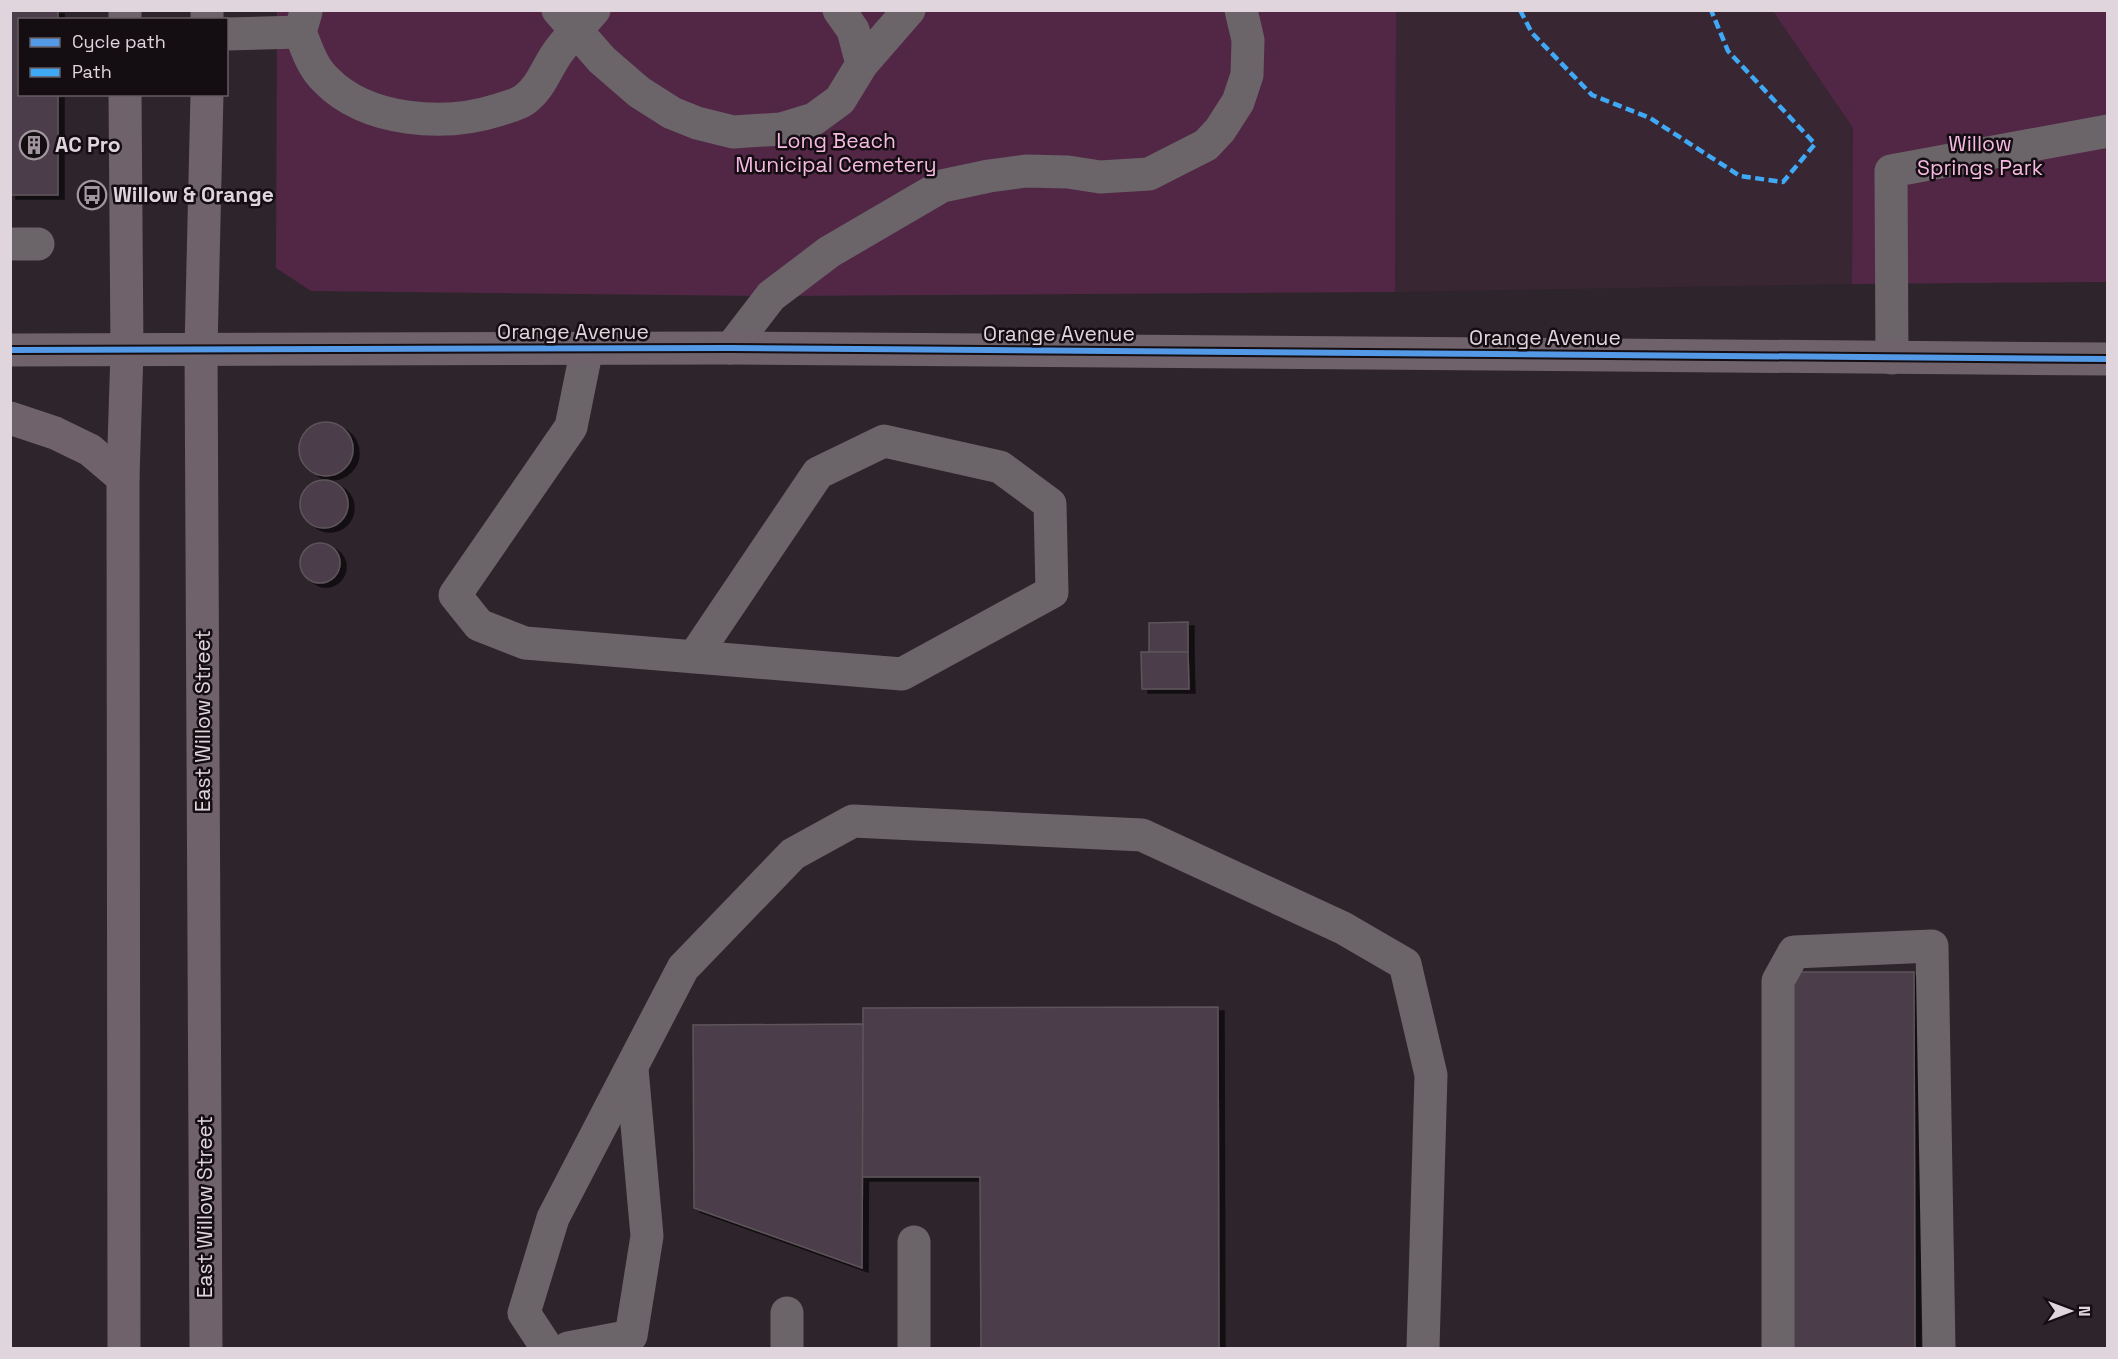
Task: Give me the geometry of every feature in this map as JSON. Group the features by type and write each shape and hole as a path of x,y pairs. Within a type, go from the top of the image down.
{"main road":[{"path":"124,1348 123,478 127,350 125,96"},
{"name":"East Willow Street","path":"206,1348 201,349 207,96"},
{"name":"Orange Avenue","path":"10,350 731,348 2108,359"},
{"path":"10,418 55,433 90,450 123,478"}],"lane":[{"path":"839,10 853,30 862,64"},
{"path":"576,17 602,60 639,92 672,113 697,123 733,132 781,129 814,119 840,100 862,64 909,10"},
{"path":"731,348 771,296 829,252 942,186 1026,171 1068,172 1100,177 1149,174 1206,145 1220,130 1238,102 1247,75 1248,40 1241,10"},
{"path":"228,34 303,21 312,63 326,81 359,104 396,116 437,119 476,117 524,100 539,84 576,17"},
{"path":"1892,357 1891,171 2108,131"},
{"path":"587,348 571,427 455,594 479,625 525,643 694,657 902,674 1052,592 1050,504 1000,467 884,441 818,473 694,657"},
{"path":"548,1348 524,1312 553,1218 683,968 793,854 853,821 1142,835 1342,928 1405,964 1431,1075 1423,1348"},
{"path":"1778,1348 1778,981 1794,952 1932,946 1939,1348"},
{"path":"568,1348 631,1336 647,1236 632,1069"},
{"path":"914,1242 914,1348"},
{"path":"787,1313 787,1348"}],"shaded area":[{"path":"1396,11 1773,11 1853,128 1852,284 1395,292"}],"green space":[{"name":"Long Beach Municipal Cemetery","path":"277,11 1396,11 1395,292 771,296 311,291 276,268"},
{"name":"Willow Springs Park","path":"1773,11 2107,11 2107,282 1852,284 1853,128"}],"building":[{"name":"AC Pro","path":"10,10 58,10 58,18 18,18 18,96 58,96 58,195 10,195"},
{"path":"321,422 331,422 341,426 349,434 353,449 349,464 341,472 331,476 321,476 311,472 303,464 299,454 299,444 303,434 311,426"},
{"path":"319,480 329,480 341,487 348,499 348,509 341,521 329,528 319,528 304,517 300,509 300,499 311,484"},
{"path":"320,543 328,544 334,549 339,555 339,571 334,577 328,582 320,583 312,582 306,577 301,571 300,563 301,555 306,549 312,544"},
{"path":"1188,622 1188,652 1149,652 1149,623"},
{"path":"1141,652 1188,652 1189,689 1142,689"},
{"path":"1786,972 1914,972 1915,1348 1787,1348"},
{"path":"1218,1007 1219,1348 981,1348 980,1177 862,1177 863,1008"},
{"path":"863,1024 862,1268 694,1208 693,1025"}],"marked path":[{"path":"1520,10 1532,33 1592,95 1650,118 1740,176 1783,182 1815,144 1728,51 1711,10"}],"cycle path":[{"path":"10,350 731,348 2108,359"}],"place":[{"name":"AC Pro","path":"34,145"},
{"name":"Willow & Orange","path":"92,195"}]}
